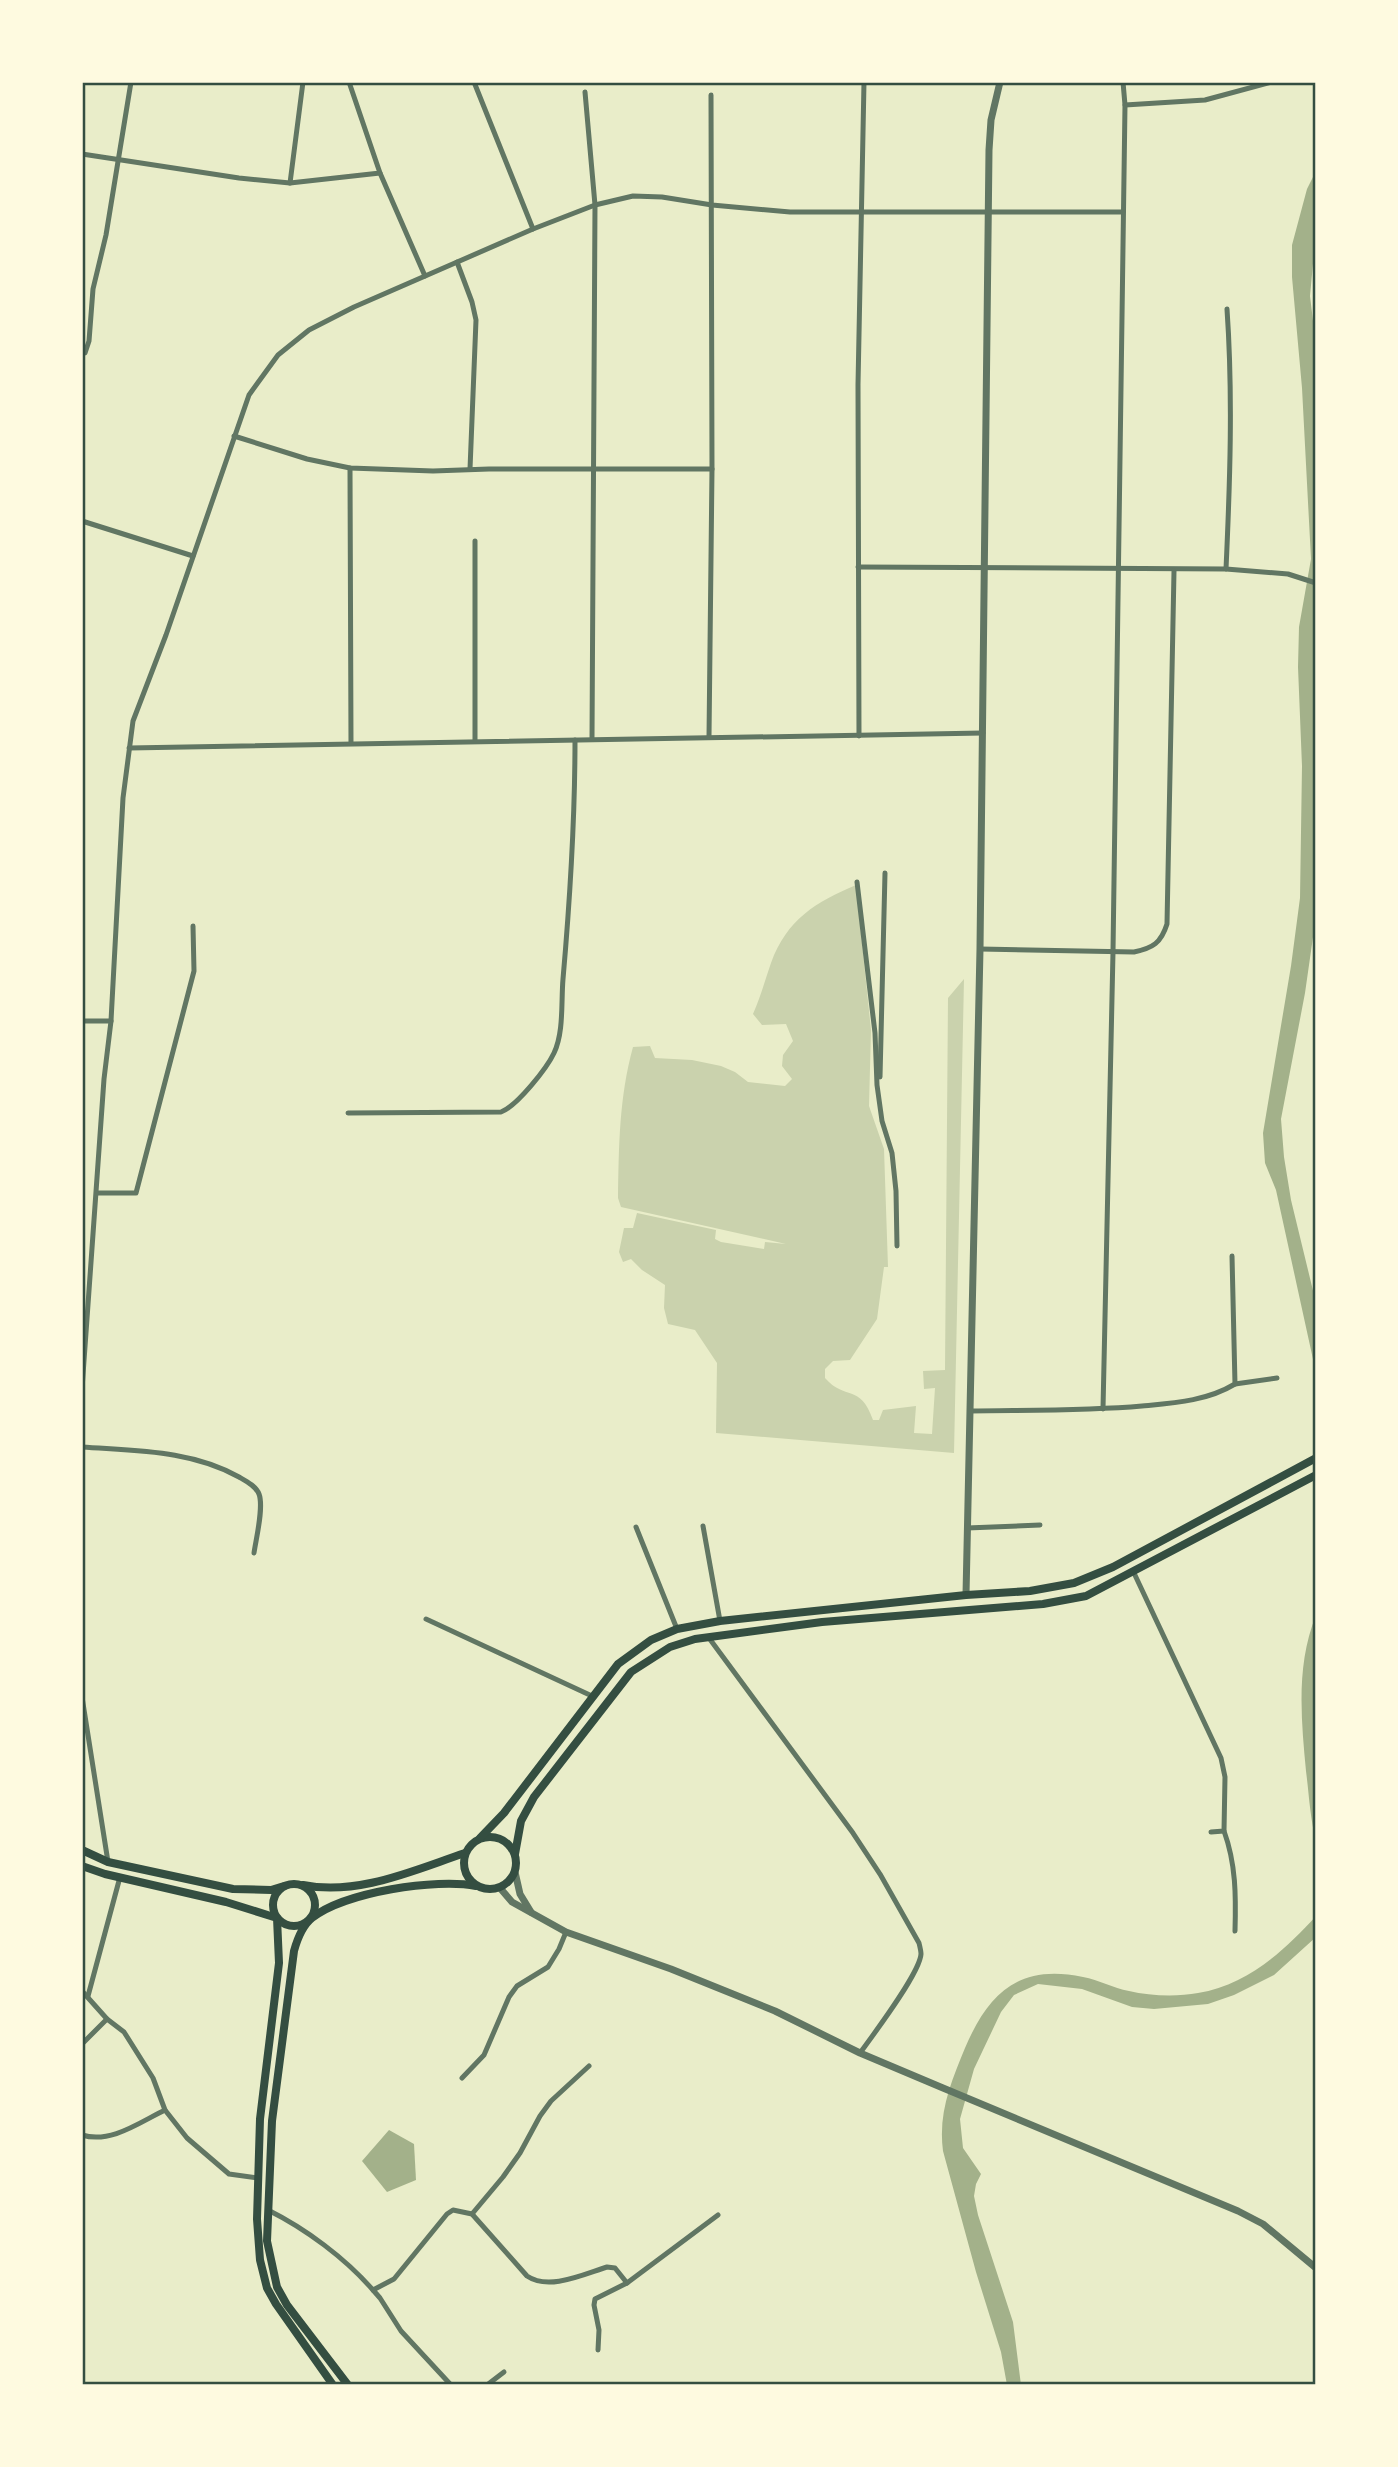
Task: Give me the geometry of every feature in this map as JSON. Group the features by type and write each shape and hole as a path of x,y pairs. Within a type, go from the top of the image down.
{"main road":[{"path":"476,1886 465,1872 469,1847 504,1813 618,1664 651,1640 677,1629 720,1620 1052,1588 1093,1576 1316,1458"},
{"path":"284,1886 274,1896 274,1911 281,1922 293,1926 305,1924 325,1909 418,1884 462,1883 484,1889 500,1888 509,1882 515,1872 515,1854 526,1808 631,1672 670,1647 709,1637 822,1622 1054,1603 1086,1596 1316,1475"},
{"path":"480,1838 497,1838 511,1847 515,1854"},
{"path":"82,1850 108,1862 233,1889 271,1890 296,1883 316,1888 360,1886 466,1853"},
{"path":"82,1866 277,1917"},
{"path":"303,1885 313,1894 314,1914 298,1938 291,1970 272,2121 267,2241 277,2287 287,2305 348,2385"},
{"path":"277,1917 279,1963 260,2119 257,2219 260,2260 267,2288 276,2304 333,2385"}],"street":[{"path":"82,353 85,353 89,341 93,289 120,159 131,82"},
{"path":"290,183 303,82"},
{"path":"349,82 380,173 425,276"},
{"path":"474,82 533,229"},
{"path":"859,736 858,567 864,82"},
{"path":"966,1595 980,949 991,120 1000,82"},
{"path":"1103,1409 1113,952 1125,105 1123,82"},
{"path":"1125,105 1205,100 1272,82"},
{"path":"584,92 595,205 592,739"},
{"path":"709,737 712,469 711,95"},
{"path":"82,153 239,178 290,183 380,173"},
{"path":"82,1389 129,748 134,722 249,395 278,355 309,330 425,276 595,205 633,196 790,212 1123,212"},
{"path":"457,262 476,320 470,469"},
{"path":"1226,569 1231,419 1227,309"},
{"path":"234,436 307,459 349,468 433,471 712,469"},
{"path":"349,468 351,743"},
{"path":"82,521 193,556"},
{"path":"475,541 475,741"},
{"path":"858,567 1226,569 1272,572 1316,583"},
{"path":"980,949 1113,952 1148,949 1163,937 1167,925 1174,570"},
{"path":"129,748 983,733"},
{"path":"348,1113 501,1112 516,1102 554,1053 559,1027 567,935 575,798 575,740"},
{"path":"879,1103 885,873"},
{"path":"858,882 876,1033 879,1103 892,1153 897,1247"},
{"path":"97,1193 136,1193 194,971 193,926"},
{"path":"82,1021 111,1021"},
{"path":"1233,1256 1235,1384"},
{"path":"970,1411 1103,1409 1184,1402 1222,1392 1235,1384 1277,1378"},
{"path":"82,1447 173,1453 221,1467 249,1483 259,1492 261,1503 254,1553"},
{"path":"967,1528 1040,1525"},
{"path":"703,1526 720,1620"},
{"path":"636,1527 677,1629"},
{"path":"1134,1573 1221,1758 1225,1777 1224,1831 1232,1854 1236,1892 1235,1931"},
{"path":"426,1619 592,1696"},
{"path":"709,1637 853,1833 880,1874 919,1944 921,1956 917,1965 890,2011 860,2053"},
{"path":"82,1697 108,1862"},
{"path":"1211,1832 1224,1831"},
{"path":"515,1872 520,1894 531,1913"},
{"path":"120,1877 85,1993 107,2019 124,2032 153,2078 165,2110 187,2138 229,2174 258,2178"},
{"path":"500,1888 512,1902 566,1932 764,2007 860,2053 1238,2211 1263,2224 1316,2268"},
{"path":"462,2078 484,2055 509,1997 517,1986 548,1967 566,1932"},
{"path":"82,2044 107,2019"},
{"path":"472,2214 520,2153 551,2101 589,2066"},
{"path":"82,2135 100,2138 111,2136 165,2110"},
{"path":"268,2210 320,2244 373,2290 401,2331 451,2385"},
{"path":"373,2290 394,2279 453,2210 472,2214 535,2282 561,2280 607,2267 615,2268 627,2283"},
{"path":"598,2350 599,2330 595,2299 627,2283 718,2215"},
{"path":"487,2385 504,2372"}],"shaded area":[{"path":"1316,171 1316,231 1310,296 1316,346 1316,916 1305,993 1281,1119 1291,1200 1316,1303 1316,1373 1276,1190 1265,1163 1263,1133 1300,898 1302,766 1299,627 1311,559 1292,245 1307,189"},
{"path":"856,885 871,1030 869,1106 884,1149 888,1267 884,1267 877,1319 850,1360 833,1361 825,1369 825,1378 832,1385 863,1401 873,1420 879,1420 883,1410 916,1406 914,1433 932,1434 935,1388 924,1389 923,1371 945,1370 948,998 964,979 954,1453 716,1433 717,1363 695,1330 668,1324 664,1308 665,1285 631,1259 623,1262 619,1252 624,1228 633,1228 637,1213 716,1230 715,1239 721,1242 764,1249 765,1242 786,1244 621,1207 618,1198 619,1140 628,1066 633,1047 650,1046 655,1058 692,1060 721,1066 748,1082 785,1086 792,1079 782,1066 783,1055 793,1041 786,1024 762,1025 753,1014 771,963 794,923 828,898"},
{"path":"1316,1615 1316,1841 1306,1771 1302,1692 1305,1653"},
{"path":"1316,1916 1316,1937 1274,1975 1234,1995 1208,2004 1154,2009 1132,2007 1082,1989 1038,1984 1014,1995 1001,2012 974,2069 960,2119 963,2148 981,2174 974,2196 978,2215 1013,2322 1021,2385 1007,2385 1001,2352 943,2151 942,2137 944,2111 951,2086 974,2028 985,2011 996,1997 1009,1987 1024,1979 1041,1975 1083,1977 1123,1990 1155,1995 1190,1994 1216,1989 1263,1965 1291,1942"},
{"path":"389,2130 414,2144 416,2180 387,2192 362,2161"}]}
